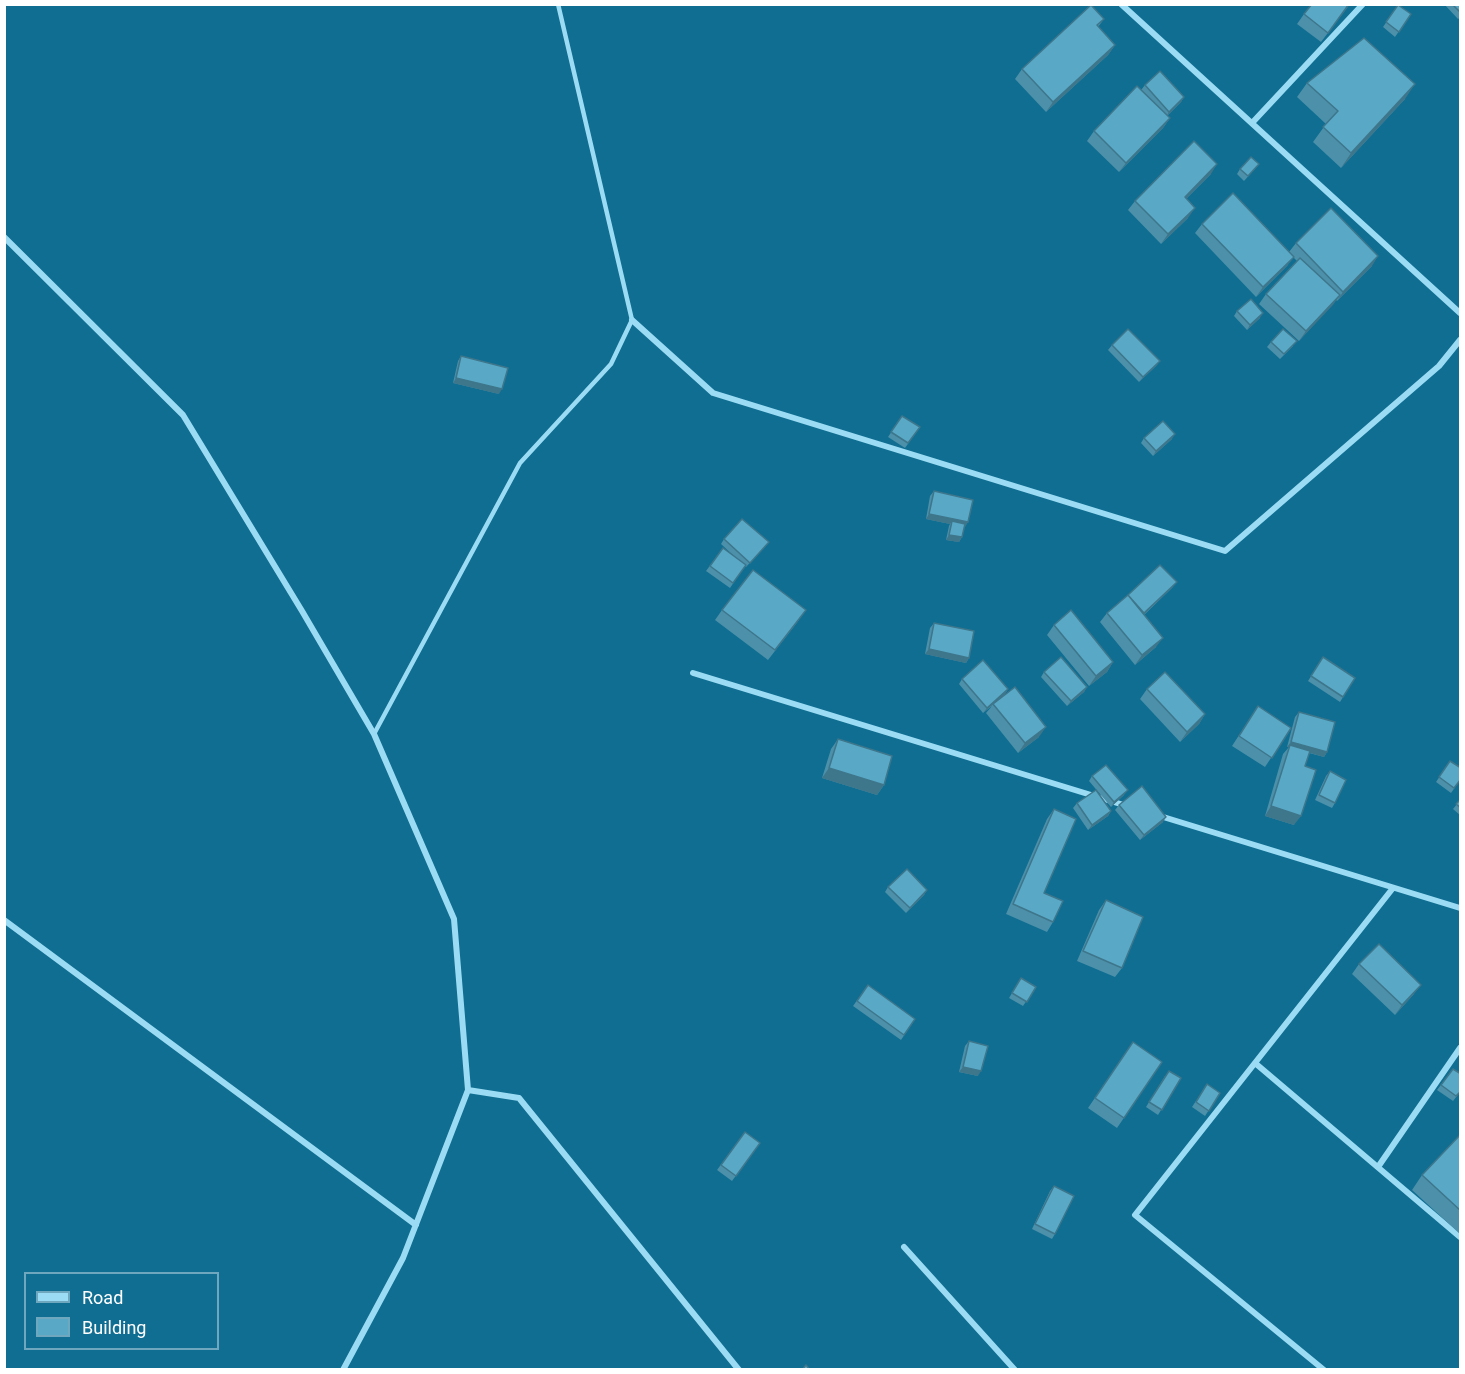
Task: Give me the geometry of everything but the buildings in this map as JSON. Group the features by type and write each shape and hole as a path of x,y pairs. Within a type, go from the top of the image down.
{"street":[{"path":"1121,4 1461,313"},
{"path":"1252,123 1363,4"},
{"path":"4,237 183,416 374,734 454,918 468,1090 403,1258 343,1370"},
{"path":"632,320 713,393 1225,551 1439,366 1461,340"},
{"path":"693,673 1134,808"},
{"path":"1156,815 1461,908"},
{"path":"1324,1370 1135,1215 1393,888"},
{"path":"4,920 416,1225"},
{"path":"1378,1167 1461,1048"},
{"path":"1255,1063 1461,1237"},
{"path":"468,1090 519,1098 739,1370"},
{"path":"904,1247 1015,1370"}],"lane":[{"path":"374,734 520,463 611,364 632,320 558,4"}]}
